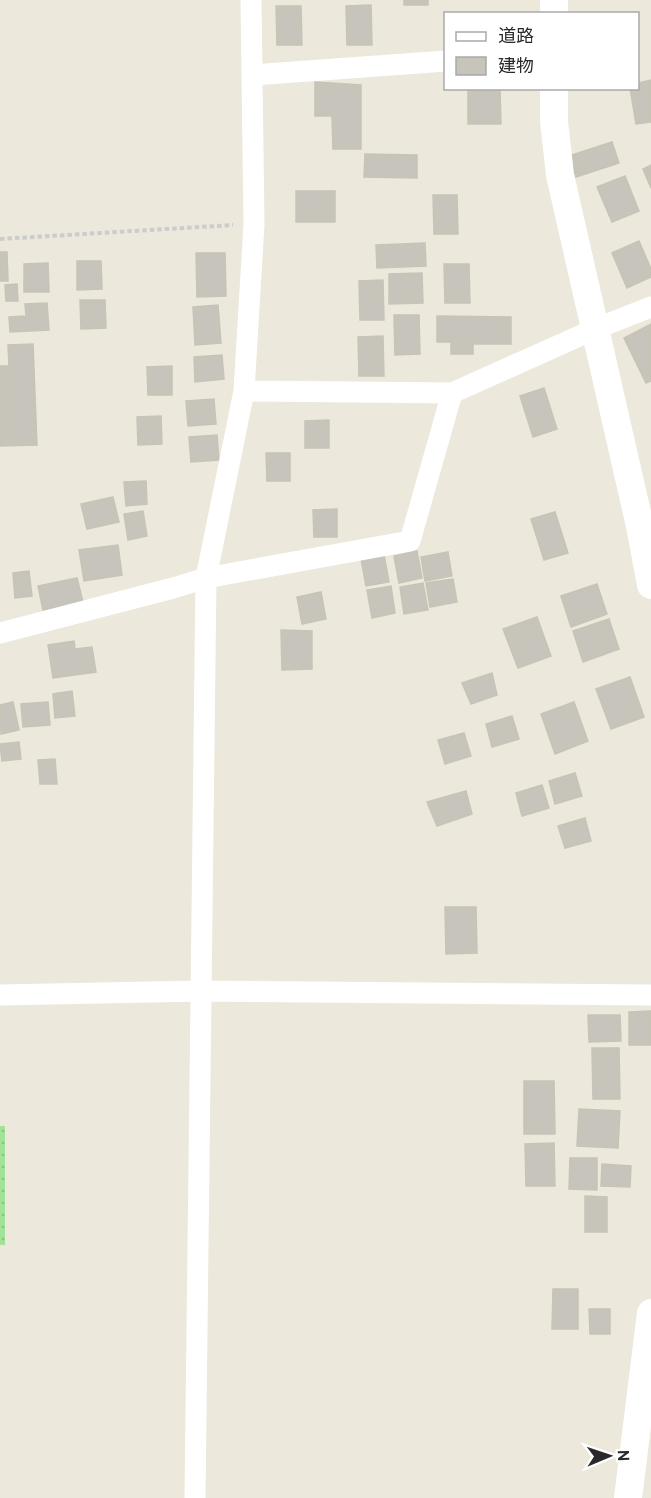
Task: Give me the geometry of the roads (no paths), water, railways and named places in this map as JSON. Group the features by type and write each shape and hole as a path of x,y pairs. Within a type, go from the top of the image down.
{"street":[{"path":"195,1498 206,578 244,391 254,224 251,0"},
{"path":"252,75 444,61"},
{"path":"554,90 554,122 560,175 595,329 646,526 651,585"},
{"path":"244,391 452,393 595,329 651,307"},
{"path":"0,633 206,578 410,541 452,393"},
{"path":"0,995 201,991 651,995"},
{"path":"628,1498 651,1313"}]}
